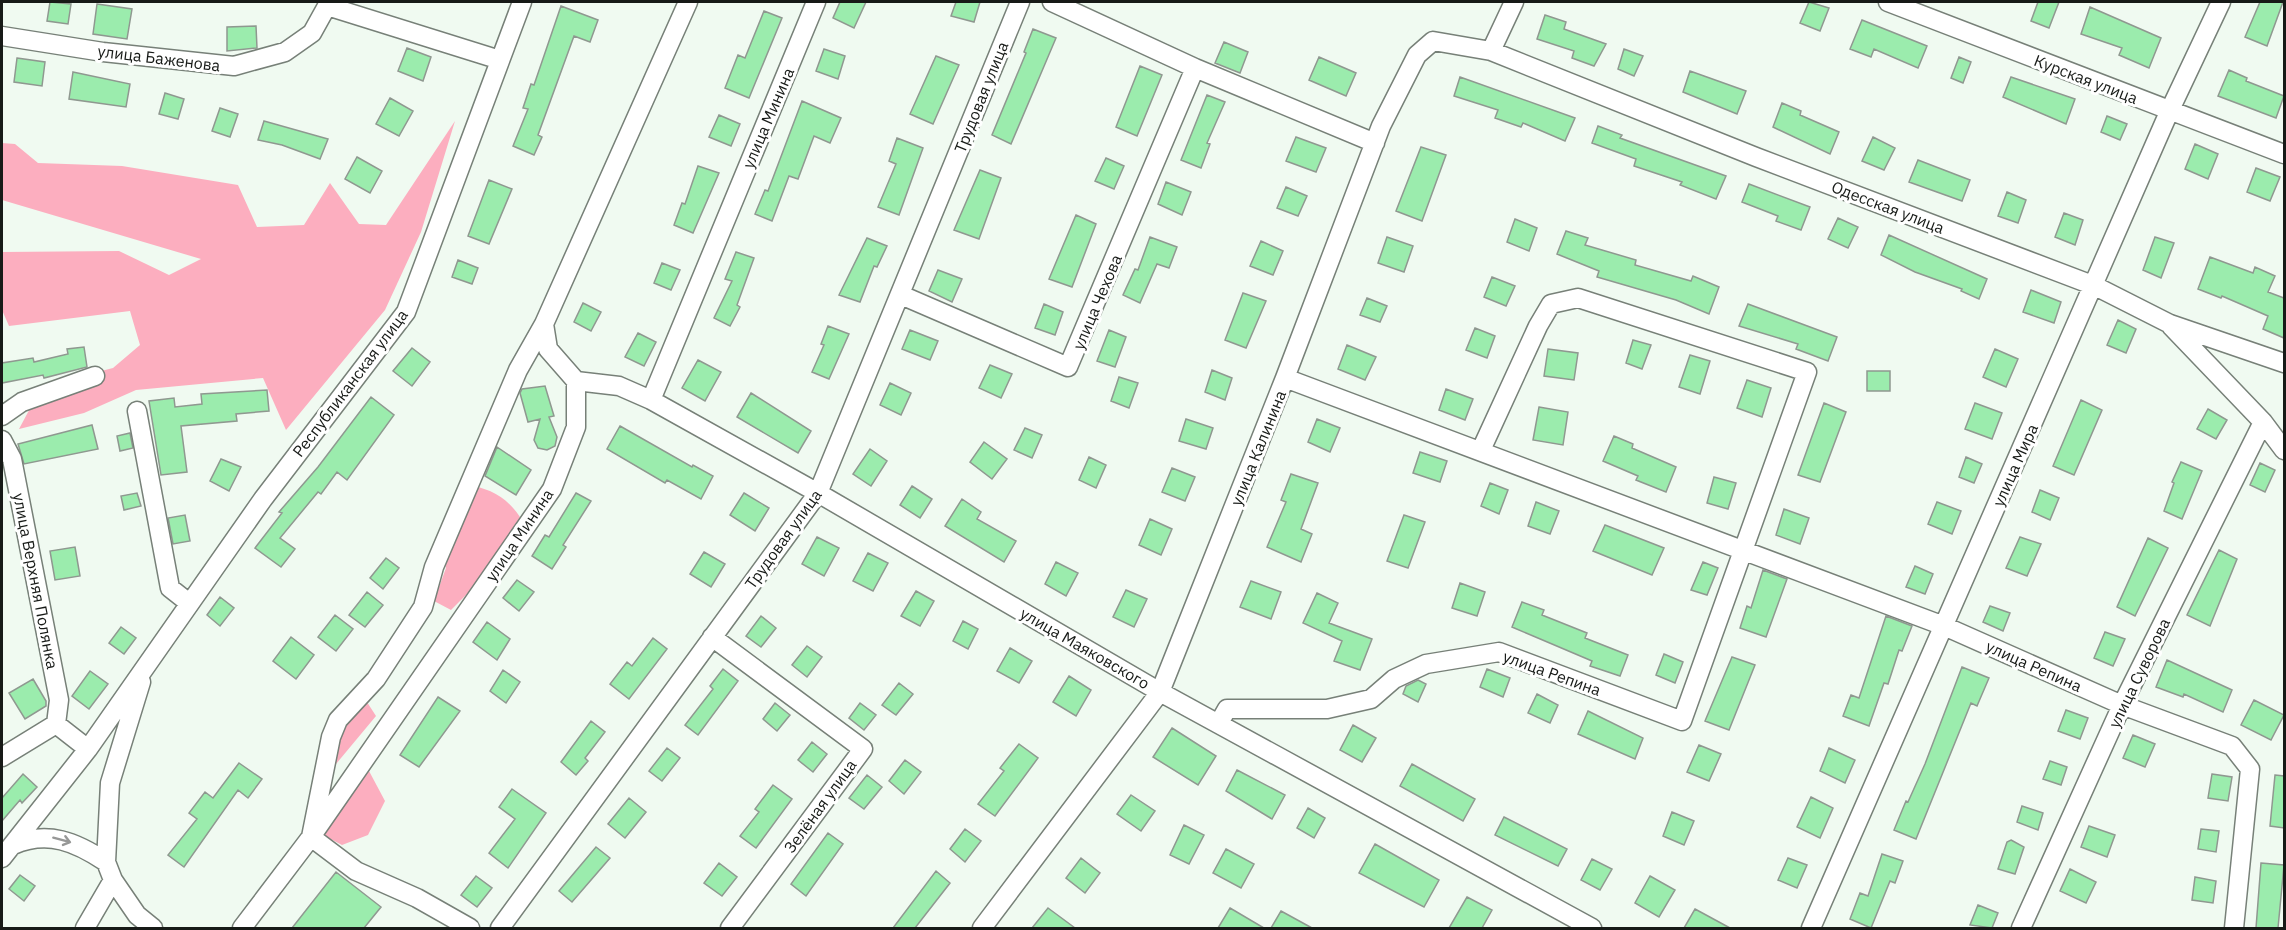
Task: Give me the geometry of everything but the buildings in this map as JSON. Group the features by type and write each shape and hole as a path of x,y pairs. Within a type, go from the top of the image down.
{"street":[{"name":"Республиканская улица","path":"7,852 88,749 263,499 406,312 522,2"},
{"path":"470,928 417,898 356,872 311,837 331,737 338,720 376,679 423,607 443,545 518,370 544,324 688,2"},
{"name":"улица Минина","path":"651,400 816,2"},
{"name":"Трудовая улица","path":"500,928 818,493 902,295 1020,2"},
{"path":"1052,2 1195,68 1375,143"},
{"path":"1491,51 1514,2"},
{"name":"Курская улица","path":"1888,2 2169,112 2284,154"},
{"name":"улица Мира","path":"1811,928 2095,286 2169,112 2221,2"},
{"name":"улица Баженова","path":"2,36 103,52 234,66 285,52 312,33 323,4 500,60"},
{"name":"улица Калинина","path":"982,928 1160,692 1285,378 1375,143 1417,55 1433,41 1491,51"},
{"name":"Одесская улица","path":"1491,51 1756,157 2095,286 2170,324 2284,363"},
{"name":"улица Чехова","path":"902,295 1068,368 1195,68"},
{"name":"улица Репина","path":"1219,723 1227,709 1327,709 1371,699 1394,679 1426,664 1499,652 1682,721 1807,372 1578,298 1551,304 1538,326 1481,450"},
{"path":"544,324 548,349 576,381"},
{"path":"2170,324 2263,422 2284,450"},
{"path":"2267,357 2284,378"},
{"path":"2,416 22,402 96,376"},
{"name":"улица Репина","path":"1285,378 1944,626 2122,705 2232,746 2250,769 2234,928"},
{"name":"улица Минина","path":"242,928 311,837 552,489 576,427 576,381"},
{"name":"улица Маяковского","path":"576,381 619,386 651,400 818,493 1160,692 1592,928"},
{"path":"136,411 170,588 189,603"},
{"name":"улица Суворова","path":"2021,928 2122,705 2263,422"},
{"name":"улица Верхняя Полянка","path":"2,440 12,459 17,482 58,700 56,724"},
{"name":"Зелёная улица","path":"712,637 863,749 730,928"},
{"path":"146,666 110,783 106,862 113,880 137,915 153,928"},
{"path":"2,757 56,724 88,749"},
{"path":"7,852 23,841 51,837 80,845 106,862"},
{"path":"84,928 113,880"}],"shaded area":[{"path":"455,121 421,232 385,310 286,430 263,378 136,390 84,413 19,429 42,386 113,368 140,345 130,311 9,326 2,310 2,252 119,251 169,275 201,259 2,200 2,143 15,144 38,163 122,166 238,185 257,227 304,225 330,183 359,224 386,225"},
{"path":"466,484 497,494 520,517 477,584 451,610 434,601 446,568 437,545"},
{"path":"365,699 376,716 331,770 341,726"},
{"path":"369,771 385,801 368,835 342,845 323,835"}]}
